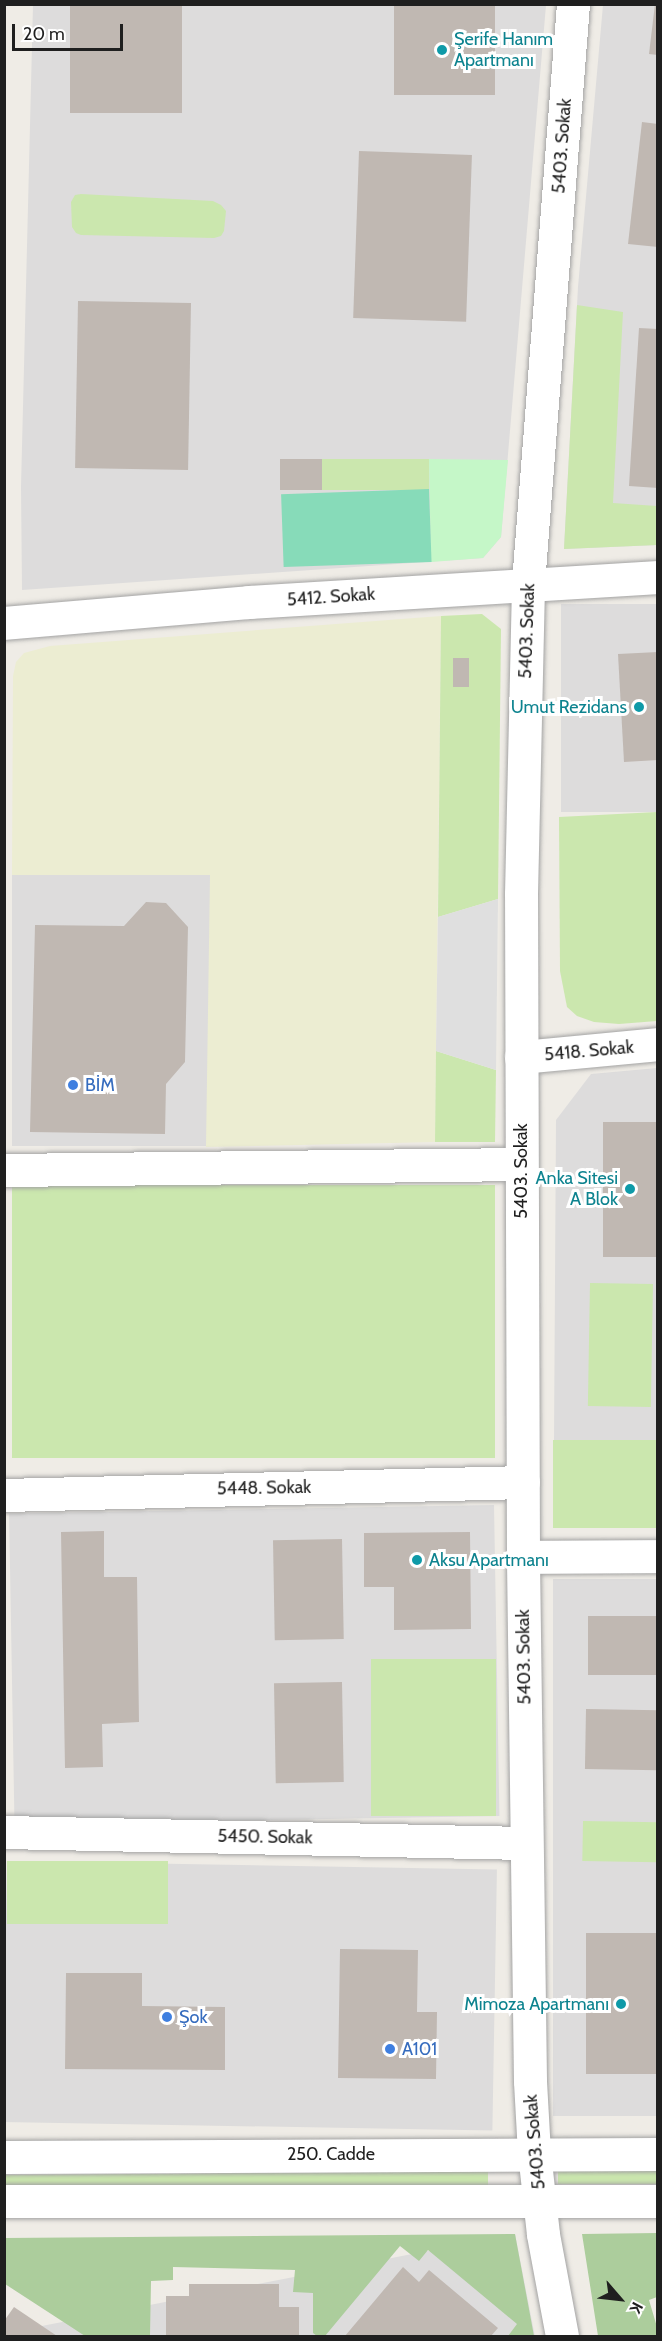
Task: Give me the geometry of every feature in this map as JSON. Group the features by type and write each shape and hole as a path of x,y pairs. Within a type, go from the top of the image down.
{"street":[{"name":"5403. Sokak","path":"562,2337 534,2153 526,1843 523,1557 521,861 528,583 573,4"},
{"name":"5412. Sokak","path":"4,623 528,583 657,577"},
{"name":"5418. Sokak","path":"522,1057 657,1044"},
{"path":"4,1170 521,1164"},
{"name":"5448. Sokak","path":"4,1495 523,1482"},
{"path":"523,1557 657,1556"},
{"name":"5450. Sokak","path":"4,1832 526,1843"},
{"name":"250. Cadde","path":"4,2157 657,2154"},
{"path":"4,2201 657,2201"}],"shaded area":[{"path":"33,5 546,5 501,537 483,558 22,590 21,487"},
{"path":"603,5 657,5 657,545 564,549 578,287"},
{"path":"561,604 657,604 657,812 561,812"},
{"path":"12,875 210,875 210,1146 12,1146"},
{"path":"498,899 496,1070 436,1051 438,917"},
{"path":"657,1068 657,1440 554,1441 556,1120 591,1074"},
{"path":"494,1505 499,1816 15,1824 9,1513"},
{"path":"553,1579 657,1579 657,2116 553,2116"},
{"path":"7,1861 497,1870 492,2131 4,2122"},
{"path":"515,2234 535,2336 14,2336 13,2332"}],"green space":[{"path":"75,195 213,201 226,211 224,231 221,236 214,238 81,235 76,233 72,227 71,202"},
{"path":"577,305 623,312 613,503 657,506 657,545 564,549"},
{"path":"322,459 429,459 429,490 322,490"},
{"path":"429,459 508,460 501,537 483,558 431,562"},
{"path":"429,489 432,562 284,567 281,494"},
{"path":"482,614 501,629 498,899 438,917 441,616"},
{"path":"441,616 435,1142 206,1147 210,875 12,875 13,676 16,662 24,653 50,646"},
{"path":"657,812 657,1021 619,1024 594,1022 577,1016 567,1007 560,971 559,817"},
{"path":"436,1051 496,1070 495,1142 435,1142"},
{"path":"12,1185 495,1185 495,1458 12,1458"},
{"path":"590,1283 653,1284 651,1407 588,1406"},
{"path":"553,1440 657,1440 657,1528 553,1528"},
{"path":"371,1659 496,1659 496,1816 371,1816"},
{"path":"583,1821 657,1822 656,1862 582,1861"},
{"path":"7,1861 168,1861 168,1924 7,1924"},
{"path":"558,2170 657,2170 657,2184 558,2184"},
{"path":"488,2171 488,2186 5,2187 4,2175"},
{"path":"657,2233 657,2297 649,2300 657,2327 657,2336 598,2336 582,2234"},
{"path":"515,2234 534,2336 508,2336 517,2324 428,2250 419,2261 400,2246 325,2336 317,2336 313,2333 313,2293 293,2292 295,2270 173,2267 173,2280 151,2281 150,2336 85,2336 5,2284 5,2238"}],"building":[{"path":"70,4 182,4 182,113 70,113"},
{"name":"Şerife Hanım Apartmanı","path":"394,4 495,4 495,95 394,95"},
{"path":"655,4 658,4 658,55 649,54"},
{"path":"642,122 658,124 658,247 628,244"},
{"path":"359,151 472,155 466,322 353,318"},
{"path":"78,301 191,303 188,470 75,468"},
{"path":"639,328 658,329 658,488 629,486"},
{"path":"280,459 322,459 322,490 280,490"},
{"name":"Umut Rezidans","path":"658,652 658,760 624,762 618,654"},
{"path":"453,658 469,658 469,687 453,687"},
{"path":"146,902 166,903 188,927 185,1062 166,1084 165,1134 30,1132 35,925 124,926"},
{"name":"Anka Sitesi A Blok","path":"603,1122 658,1122 658,1257 603,1257"},
{"path":"104,1531 104,1577 137,1577 139,1722 102,1724 103,1767 65,1768 61,1532"},
{"name":"Aksu Apartmanı","path":"470,1532 471,1629 394,1630 394,1587 364,1587 364,1533"},
{"path":"342,1539 344,1639 275,1640 273,1540"},
{"path":"588,1616 658,1616 658,1675 588,1675"},
{"path":"342,1682 344,1782 276,1783 274,1683"},
{"path":"586,1709 658,1710 657,1770 585,1769"},
{"name":"Mimoza Apartmanı","path":"586,1933 658,1933 658,2074 586,2074"},
{"path":"340,1949 418,1950 417,2012 437,2012 436,2079 338,2078"},
{"path":"66,1973 142,1973 142,2006 225,2007 225,2070 65,2069"},
{"path":"403,2267 419,2282 429,2270 498,2328 491,2336 345,2336"},
{"path":"189,2284 279,2284 279,2307 299,2307 299,2336 166,2336 166,2296 189,2296"},
{"path":"14,2307 57,2336 4,2336 4,2321"}],"place":[{"name":"Şerife Hanım Apartmanı","path":"442,50"},
{"name":"Umut Rezidans","path":"639,707"},
{"name":"BİM","path":"73,1085"},
{"name":"Anka Sitesi A Blok","path":"630,1189"},
{"name":"Aksu Apartmanı","path":"417,1560"},
{"name":"Mimoza Apartmanı","path":"621,2004"},
{"name":"Şok","path":"167,2017"},
{"name":"A101","path":"390,2049"}]}
